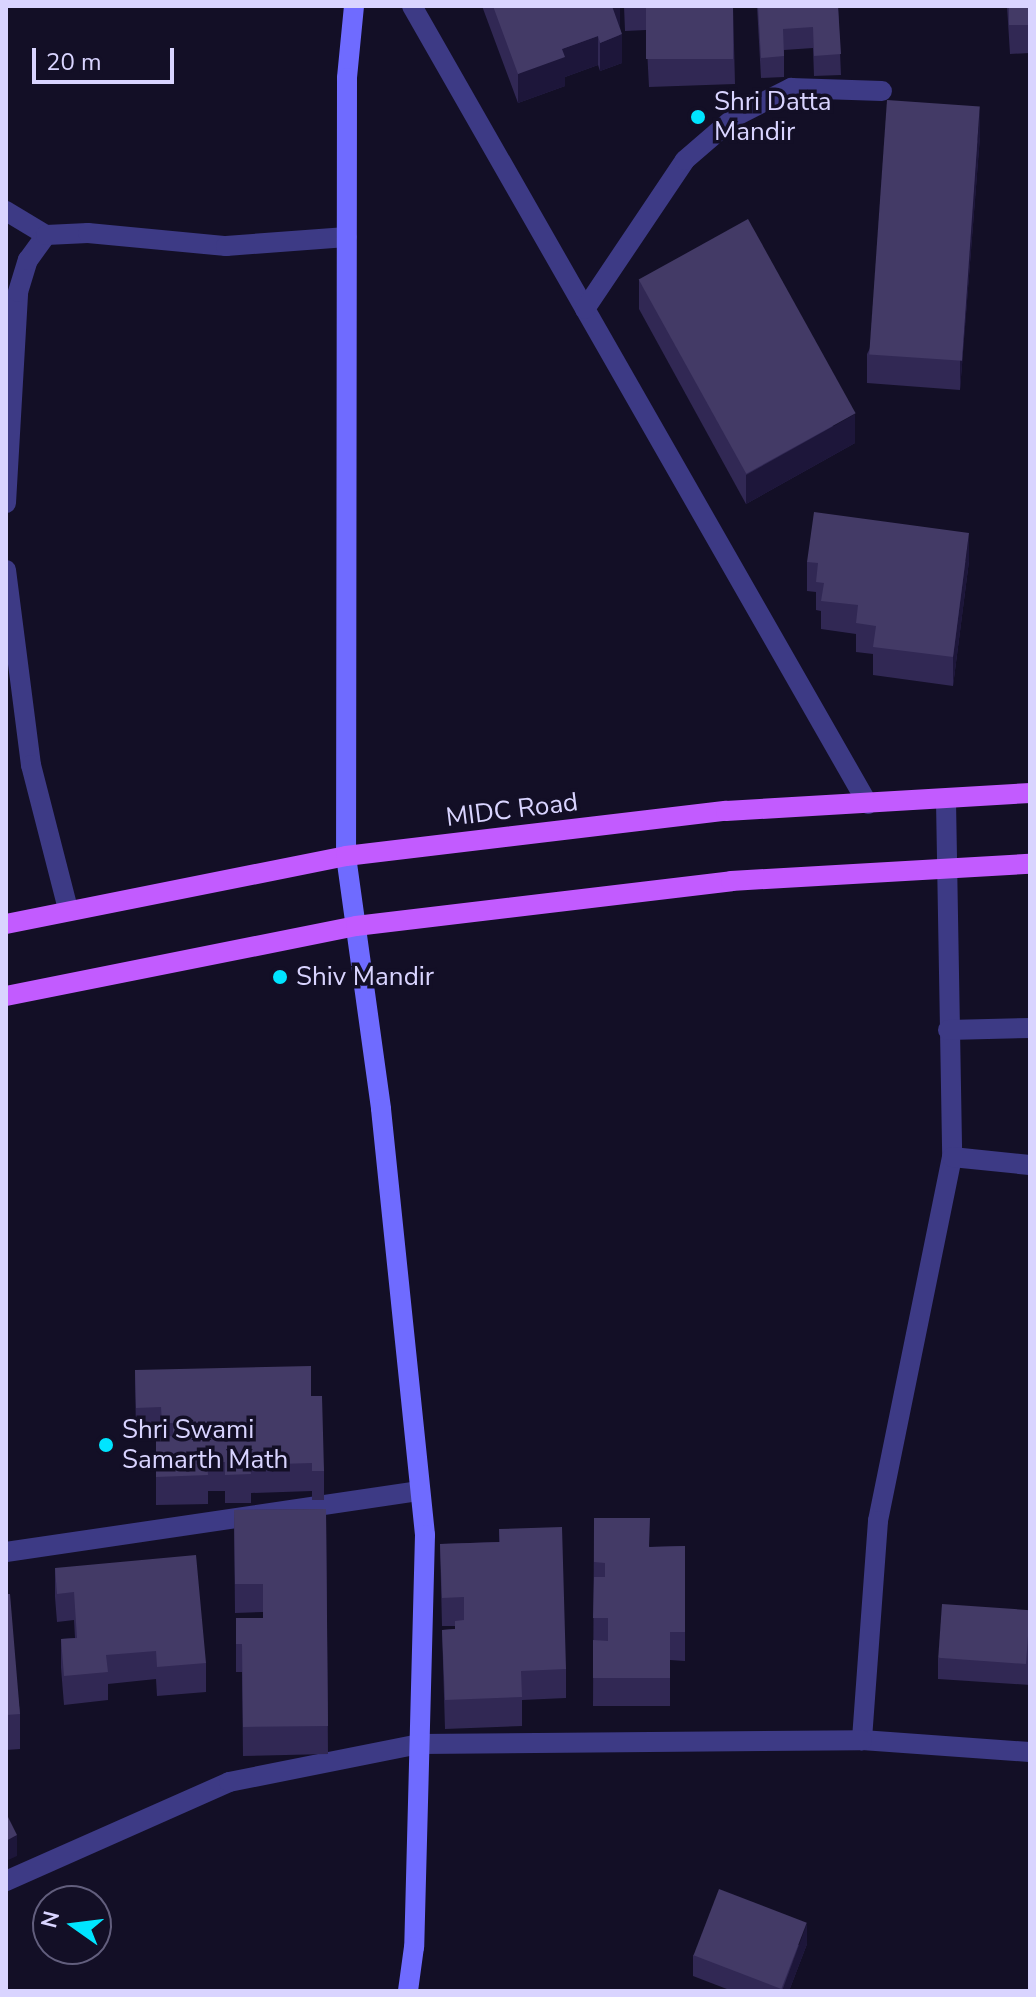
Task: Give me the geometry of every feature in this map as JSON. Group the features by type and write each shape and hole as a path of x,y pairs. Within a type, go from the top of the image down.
{"main road":[{"name":"MIDC Road","path":"6,924 68,909 346,856 726,811 946,801 1030,793"},
{"path":"6,996 356,926 731,881 947,872 1030,864"}],"street":[{"path":"354,6 347,78 346,856 381,1109 425,1535 414,1947 408,1991"},
{"path":"412,6 868,804"},
{"path":"585,309 685,160 736,116 791,88 882,91"},
{"path":"6,211 46,235 88,233 226,246 347,237"},
{"path":"6,503 18,292 28,260 46,235"},
{"path":"6,570 31,765 68,909"},
{"path":"862,1740 878,1521 952,1157 946,801"},
{"path":"948,1030 1030,1028"},
{"path":"952,1157 1030,1165"},
{"path":"6,1552 420,1491"},
{"path":"6,1881 229,1782 419,1744 862,1740 1030,1752"}],"building":[{"path":"493,6 612,6 622,34 600,43 598,36 562,49 565,57 518,74"},
{"path":"646,6 733,6 733,59 646,59"},
{"path":"758,6 838,6 841,54 814,56 813,27 783,29 784,56 761,58"},
{"path":"1009,6 1030,6 1030,25 1009,25"},
{"path":"887,100 980,106 962,361 869,354"},
{"path":"748,219 856,413 746,474 639,280"},
{"path":"814,512 969,533 953,657 873,647 876,626 856,623 858,605 821,601 824,583 816,582 818,563 807,562"},
{"path":"311,1366 311,1396 322,1396 324,1471 312,1471 312,1463 250,1465 251,1474 225,1475 225,1462 207,1463 208,1475 156,1477 156,1437 173,1436 173,1423 162,1423 161,1407 136,1408 135,1370"},
{"path":"326,1509 328,1726 243,1727 242,1644 236,1644 236,1618 263,1618 263,1584 235,1584 234,1510"},
{"path":"594,1518 650,1518 649,1547 685,1546 685,1632 670,1632 670,1678 593,1678 593,1640 608,1641 608,1618 593,1618 594,1577 605,1577 605,1563 594,1562"},
{"path":"562,1527 566,1669 521,1671 522,1697 445,1700 442,1630 455,1629 455,1621 464,1620 464,1597 442,1598 440,1544 500,1542 499,1529"},
{"path":"196,1555 206,1663 157,1667 156,1651 106,1655 108,1672 64,1676 61,1639 77,1638 74,1592 57,1594 55,1568"},
{"path":"6,1594 10,1594 20,1714 6,1715"},
{"path":"942,1604 1030,1610 1026,1664 938,1658"},
{"path":"6,1813 17,1835 6,1841"},
{"path":"719,1889 807,1923 781,1989 694,1955"}],"place":[{"name":"Shri Datta Mandir","path":"698,117"},
{"name":"Shiv Mandir","path":"280,977"},
{"name":"Shri Swami Samarth Math","path":"106,1445"}]}
